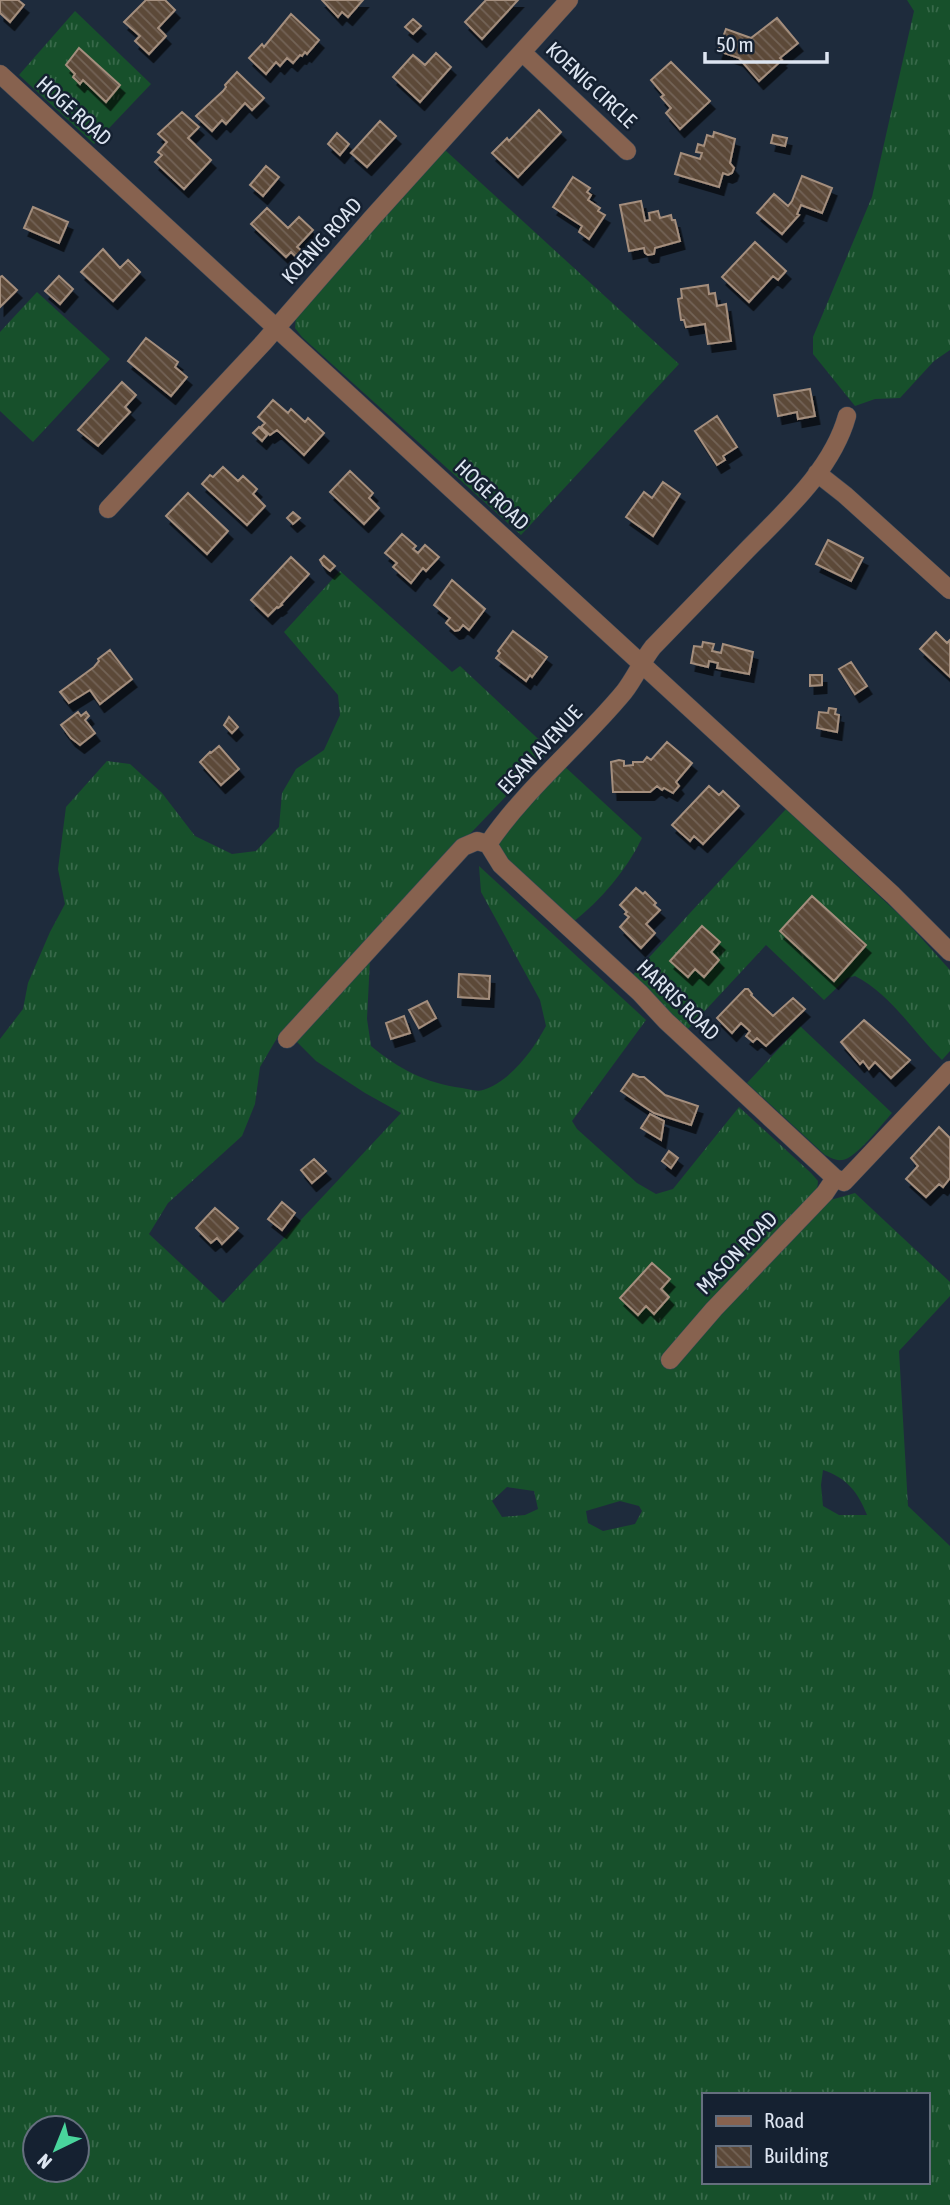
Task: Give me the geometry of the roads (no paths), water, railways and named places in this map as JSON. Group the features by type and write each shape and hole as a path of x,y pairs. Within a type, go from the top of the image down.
{"street":[{"name":"KOENIG ROAD","path":"107,509 277,327 569,0"},
{"name":"KOENIG CIRCLE","path":"522,52 627,151"},
{"name":"HOGE ROAD","path":"0,74 641,662 893,895 950,952"},
{"name":"EISAN AVENUE","path":"488,844 507,818 625,691 653,647 794,501 817,473 842,435 847,416"},
{"path":"817,473 950,590"},
{"path":"287,1039 463,847 477,841 488,844"},
{"name":"HARRIS ROAD","path":"488,844 501,865 839,1180"},
{"name":"MASON ROAD","path":"670,1360 714,1309 825,1194 950,1070"}]}
